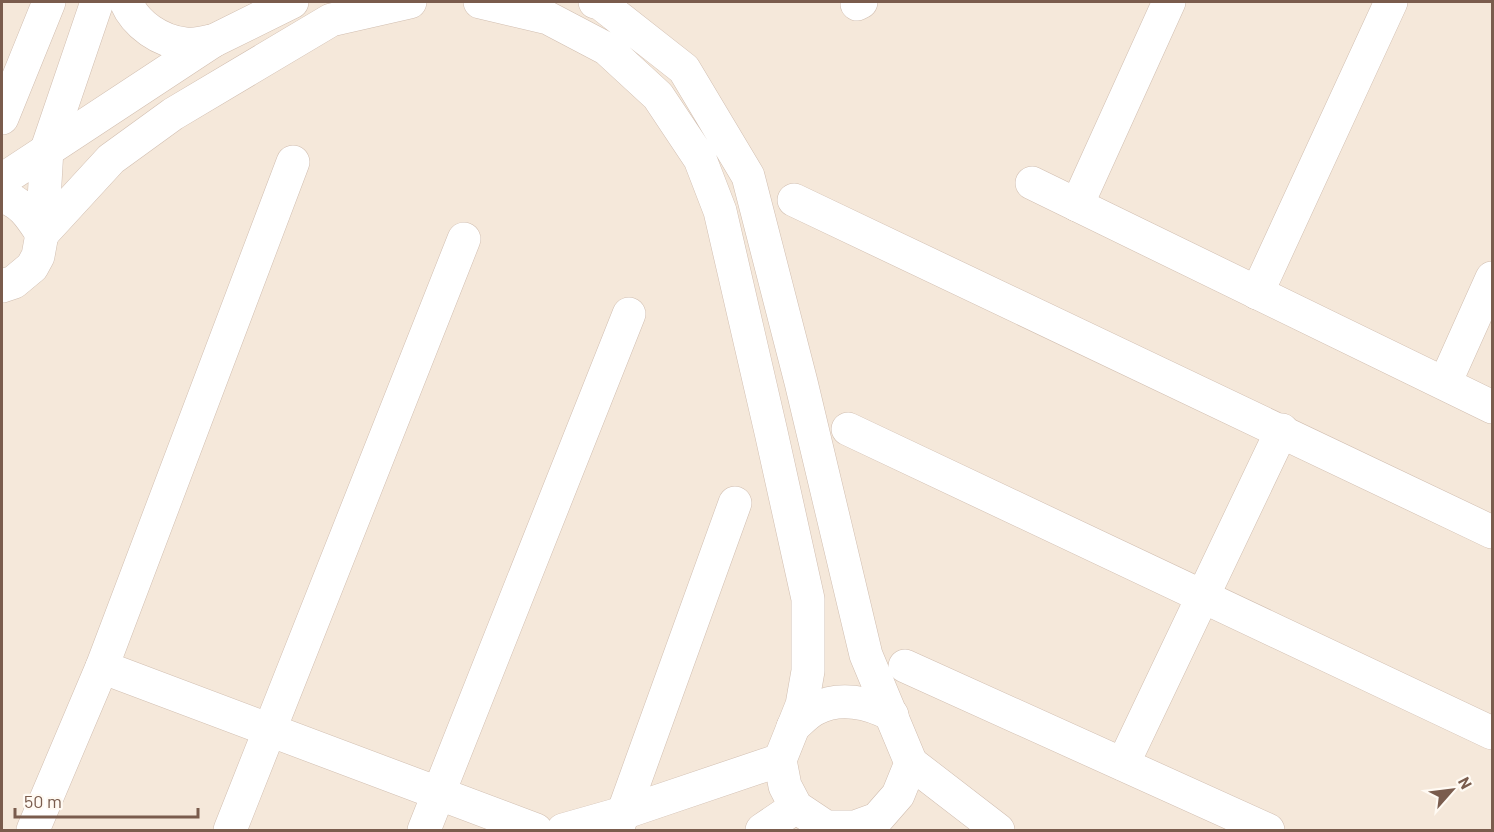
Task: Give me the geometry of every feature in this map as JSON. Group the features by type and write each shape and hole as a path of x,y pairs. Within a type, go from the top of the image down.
{"street":[{"path":"2,118 49,2"},
{"path":"2,286 14,282 32,267 38,256 42,234 47,149 97,2"},
{"path":"126,2 131,14 158,38 186,44 213,41"},
{"path":"2,180 213,41 292,2"},
{"path":"42,234 111,159 173,114 331,20 410,2"},
{"path":"480,2 548,18 607,49 658,96 700,159 720,212 808,599 808,671 802,705 780,760 785,786 796,807 825,829 889,825 911,763"},
{"path":"595,2 600,3 684,69 748,176 801,382 866,655 911,763 998,831"},
{"path":"1077,205 1169,2"},
{"path":"1257,293 1391,2"},
{"path":"33,831 102,667 293,162"},
{"path":"1032,183 1492,407"},
{"path":"2,197 9,199 28,213 42,234"},
{"path":"794,200 1282,430 1492,532"},
{"path":"230,831 464,239"},
{"path":"1444,383 1492,278"},
{"path":"424,831 629,314"},
{"path":"848,429 1492,733"},
{"path":"1123,764 1282,430"},
{"path":"620,822 735,503"},
{"path":"906,666 1268,831"},
{"path":"102,667 536,831"},
{"path":"793,727 815,709 835,703 855,702 876,706 892,714"},
{"path":"563,831 620,822 780,760"},
{"path":"762,831 796,807"}],"shaded area":[{"path":"2,2 1492,2 1492,830 2,830"}]}
